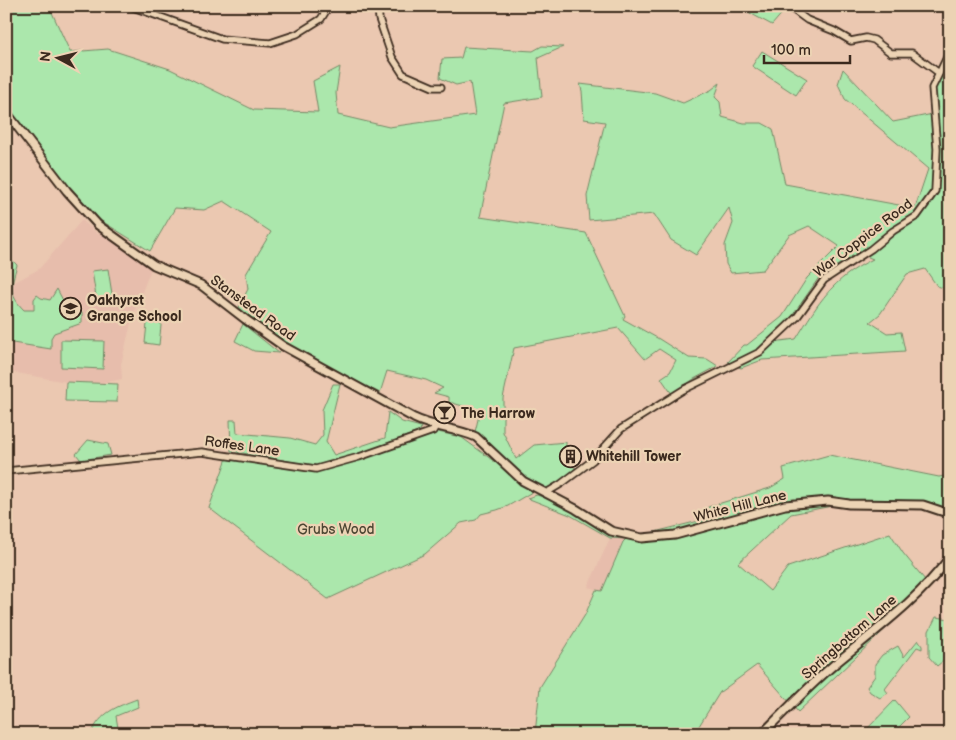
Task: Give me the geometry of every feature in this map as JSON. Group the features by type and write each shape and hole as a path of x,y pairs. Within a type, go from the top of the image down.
{"street":[{"path":"130,6 222,39 270,43 297,34 321,19 329,6"},
{"path":"378,6 379,19 392,57 403,74 433,87 441,87"},
{"path":"788,6 807,20 834,30 851,41 866,38 874,40 891,53 912,53 939,73"},
{"name":"War Coppice Road","path":"546,493 593,460 621,430 683,390 760,352 797,317 824,280 917,216 935,191 936,149 932,88 950,51"},
{"name":"Stanstead Road","path":"6,112 67,191 98,225 154,265 201,286 283,346 414,418 424,423 467,433 476,437 523,481 546,493"},
{"name":"Roffes Lane","path":"6,471 202,452 316,469 359,457 432,430 436,426"},
{"name":"White Hill Lane","path":"546,493 611,530 642,538 675,536 785,505 828,501 849,504 923,505 950,514"},
{"name":"Springbottom Lane","path":"762,734 835,664 892,618 932,580 950,557"}],"shaded area":[{"name":"Oakhyrst Grange School","path":"82,220 98,234 101,231 150,266 151,269 133,315 121,364 122,379 102,383 66,382 6,371 6,287 39,269"},
{"path":"610,538 626,539 602,591 588,587"}],"green space":[{"path":"6,6 49,6 70,52 108,49 170,69 254,110 318,112 313,81 340,67 336,93 338,115 389,127 475,115 470,82 456,85 440,78 442,59 461,58 464,47 533,51 542,46 563,47 538,58 542,97 504,103 480,217 586,233 625,316 623,319 689,358 707,359 718,366 672,394 661,378 670,372 676,360 659,349 645,359 618,328 514,348 503,398 503,432 516,459 534,445 566,442 566,464 576,468 552,487 546,489 522,476 514,466 475,432 480,411 449,402 449,397 434,393 443,388 426,380 387,371 380,393 290,348 252,319 239,307 248,289 246,274 271,232 224,201 204,210 175,208 150,251 92,215 50,165 6,107"},
{"path":"731,6 777,6 784,11 772,25 746,11"},
{"path":"762,51 807,79 796,95 752,66"},
{"path":"942,67 950,72 950,290 937,286 925,269 907,274 880,314 870,322 887,333 901,332 905,351 762,360 741,368 728,362 744,345 747,345 782,317 807,278 839,246 809,226 789,235 763,270 731,273 726,264 725,245 733,223 729,208 696,255 671,240 654,214 589,220 587,196 605,122 584,119 580,84 655,93 683,103 711,90 720,83 715,97 720,102 722,117 744,123 762,123 773,129 785,184 915,208 928,169 845,99 838,84 843,69 893,122 933,114 932,88","holes":["858,253 873,259 837,283 820,303 796,339 765,343 793,315 820,276"]},
{"path":"6,254 17,265 12,289 15,299 24,310 34,310 34,299 37,295 50,300 57,289 66,306 82,312 82,323 54,333 51,338 51,349 6,342"},
{"path":"108,269 113,300 97,303 92,271"},
{"path":"148,314 162,316 159,345 145,343"},
{"path":"243,324 279,353 254,351 235,341"},
{"path":"61,340 104,341 103,369 61,367"},
{"path":"66,382 118,384 117,402 65,401"},
{"path":"333,384 340,384 326,442 334,455 385,438 388,412 402,422 421,427 420,431 357,455 317,466 231,451 230,420 236,420 237,433 290,438 315,445 323,435 322,410"},
{"name":"Grubs Wood","path":"438,432 461,437 529,487 532,492 508,506 481,514 476,520 461,523 425,554 328,599 209,508 227,458 316,472"},
{"path":"88,440 108,444 111,455 81,460 76,454"},
{"path":"829,455 939,477 950,475 950,514 931,509 832,506 791,514 738,563 770,591 788,567 890,533 903,553 925,580 937,580 798,712 757,665 720,692 694,734 535,734 540,687 585,615 596,590 602,591 626,539 707,519 708,507 770,488 785,479 783,468"},
{"path":"537,495 548,499 575,512 610,533 626,539 610,538 570,515 527,498"},
{"path":"936,617 950,619 950,655 937,666 929,657 929,631"},
{"path":"918,640 922,649 917,647 885,689 888,693 880,698 870,692 867,687 875,676 875,664 882,655 898,646 904,657"},
{"path":"137,699 138,707 116,716 119,734 91,734 104,715"},
{"path":"895,700 909,717 892,734 872,734 867,729"}],"place":[{"name":"Oakhyrst Grange School","path":"71,308"},
{"name":"The Harrow","path":"445,413"},
{"name":"Whitehill Tower","path":"570,456"}]}
